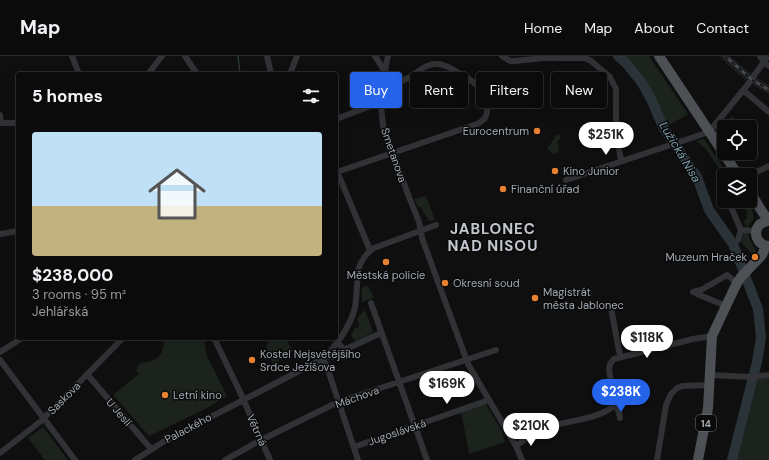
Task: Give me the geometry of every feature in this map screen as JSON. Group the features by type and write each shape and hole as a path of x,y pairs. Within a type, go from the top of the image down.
{"main road":[{"path":"659,56 733,168"},
{"path":"757,206 764,221 757,239 765,247"},
{"name":"14","path":"698,460 708,408 712,336 739,280 765,247"}],"street":[{"path":"72,56 78,72"},
{"path":"150,72 162,56"},
{"path":"185,56 196,72"},
{"path":"267,56 271,72"},
{"path":"291,72 297,56"},
{"path":"376,56 385,72"},
{"name":"Smetanova","path":"385,72 388,56"},
{"path":"502,56 510,61 584,57 610,77 617,93 616,133 621,160"},
{"path":"760,56 766,64"},
{"path":"753,77 766,64 768,56"},
{"path":"338,169 482,122 486,118 487,113 485,98 478,86 469,78 448,67 432,64 424,67 407,80 402,81"},
{"path":"566,180 621,160 709,132 749,83"},
{"path":"743,90 769,112"},
{"path":"338,118 366,108"},
{"name":"Smetanova","path":"381,108 383,126 419,222 422,238 466,360 516,446 522,460"},
{"path":"0,115 1,123 16,123"},
{"path":"757,172 769,166"},
{"path":"338,175 370,250"},
{"path":"731,208 741,230 738,240"},
{"path":"741,230 764,221"},
{"path":"323,357 337,343 345,331 355,308 357,280 360,265 370,250 436,225"},
{"path":"0,234 16,231"},
{"path":"726,306 695,293 727,274 739,280"},
{"path":"371,303 427,460"},
{"path":"610,308 617,358"},
{"path":"323,357 332,357 381,333"},
{"path":"620,418 619,412 615,405 609,370 610,364 617,358 693,339 712,336"},
{"path":"0,352 19,340"},
{"name":"Saskova","path":"0,453 44,418 121,340"},
{"name":"Větrná","path":"215,340 270,460"},
{"path":"337,343 344,350"},
{"name":"Máchova","path":"225,460 261,440 338,402 496,350"},
{"path":"323,357 358,460"},
{"name":"Palackého","path":"135,460 151,449 323,357"},
{"path":"0,360 75,460"},
{"name":"U Jeslí","path":"87,374 151,449"},
{"path":"657,460 666,405 670,394 677,388 710,380 769,375"},
{"name":"Jugoslávská","path":"354,447 486,401"},
{"path":"516,446 541,429 599,414 610,410 615,405"}],"shaded area":[{"path":"623,56 649,56 688,114 666,127 647,83"},
{"path":"719,56 730,56 754,76 769,85 769,94 749,83"},
{"path":"732,116 735,120 729,120"},
{"path":"558,135 561,135 559,141 557,140 559,152 553,154 547,149"},
{"path":"703,139 705,140 723,168 719,168 705,148 696,141"},
{"path":"426,196 435,220 429,221 428,217 426,217 421,207 418,207 414,199"},
{"path":"744,208 751,208 754,218 748,227 743,222 747,218 747,212"},
{"path":"743,234 748,234 756,250 755,257 741,242"},
{"path":"366,286 369,287 374,298 362,302 362,288"},
{"path":"365,310 373,332 356,341 351,336 355,328 358,328 358,317"},
{"path":"164,340 204,340 207,356 227,396 205,409 149,436 113,395 140,373 137,372 139,364 152,361 157,358 163,347"},
{"path":"269,340 286,340 293,351 287,354 283,352 281,348 280,349 284,358 273,364 266,348"},
{"path":"769,378 769,460 737,460 758,379"},
{"path":"485,403 502,431 505,442 469,454 461,411"},
{"path":"43,427 68,460 45,460 28,438"}],"waterway":[{"path":"238,56 240,72"},
{"name":"Lužická Nisa","path":"618,56 626,63 642,83 652,101 663,127 697,177 709,210 733,244 758,309 761,338 757,362 732,460"}],"railway":[{"path":"725,56 751,79 769,90"}],"place":[{"name":"Eurocentrum","path":"537,131"},
{"name":"Kino Junior","path":"555,171"},
{"name":"Finanční úřad","path":"503,189"},
{"name":"Muzeum Hraček","path":"755,257"},
{"name":"Městská policie","path":"386,262"},
{"name":"Okresní soud","path":"445,283"},
{"name":"Magistrát města Jablonec","path":"535,298"},
{"name":"Kostel Nejsvětějšího Srdce Ježíšova","path":"252,360"},
{"name":"Letní kino","path":"165,395"}],"district":[{"name":"JABLONEC NAD NISOU","path":"493,238"}]}
